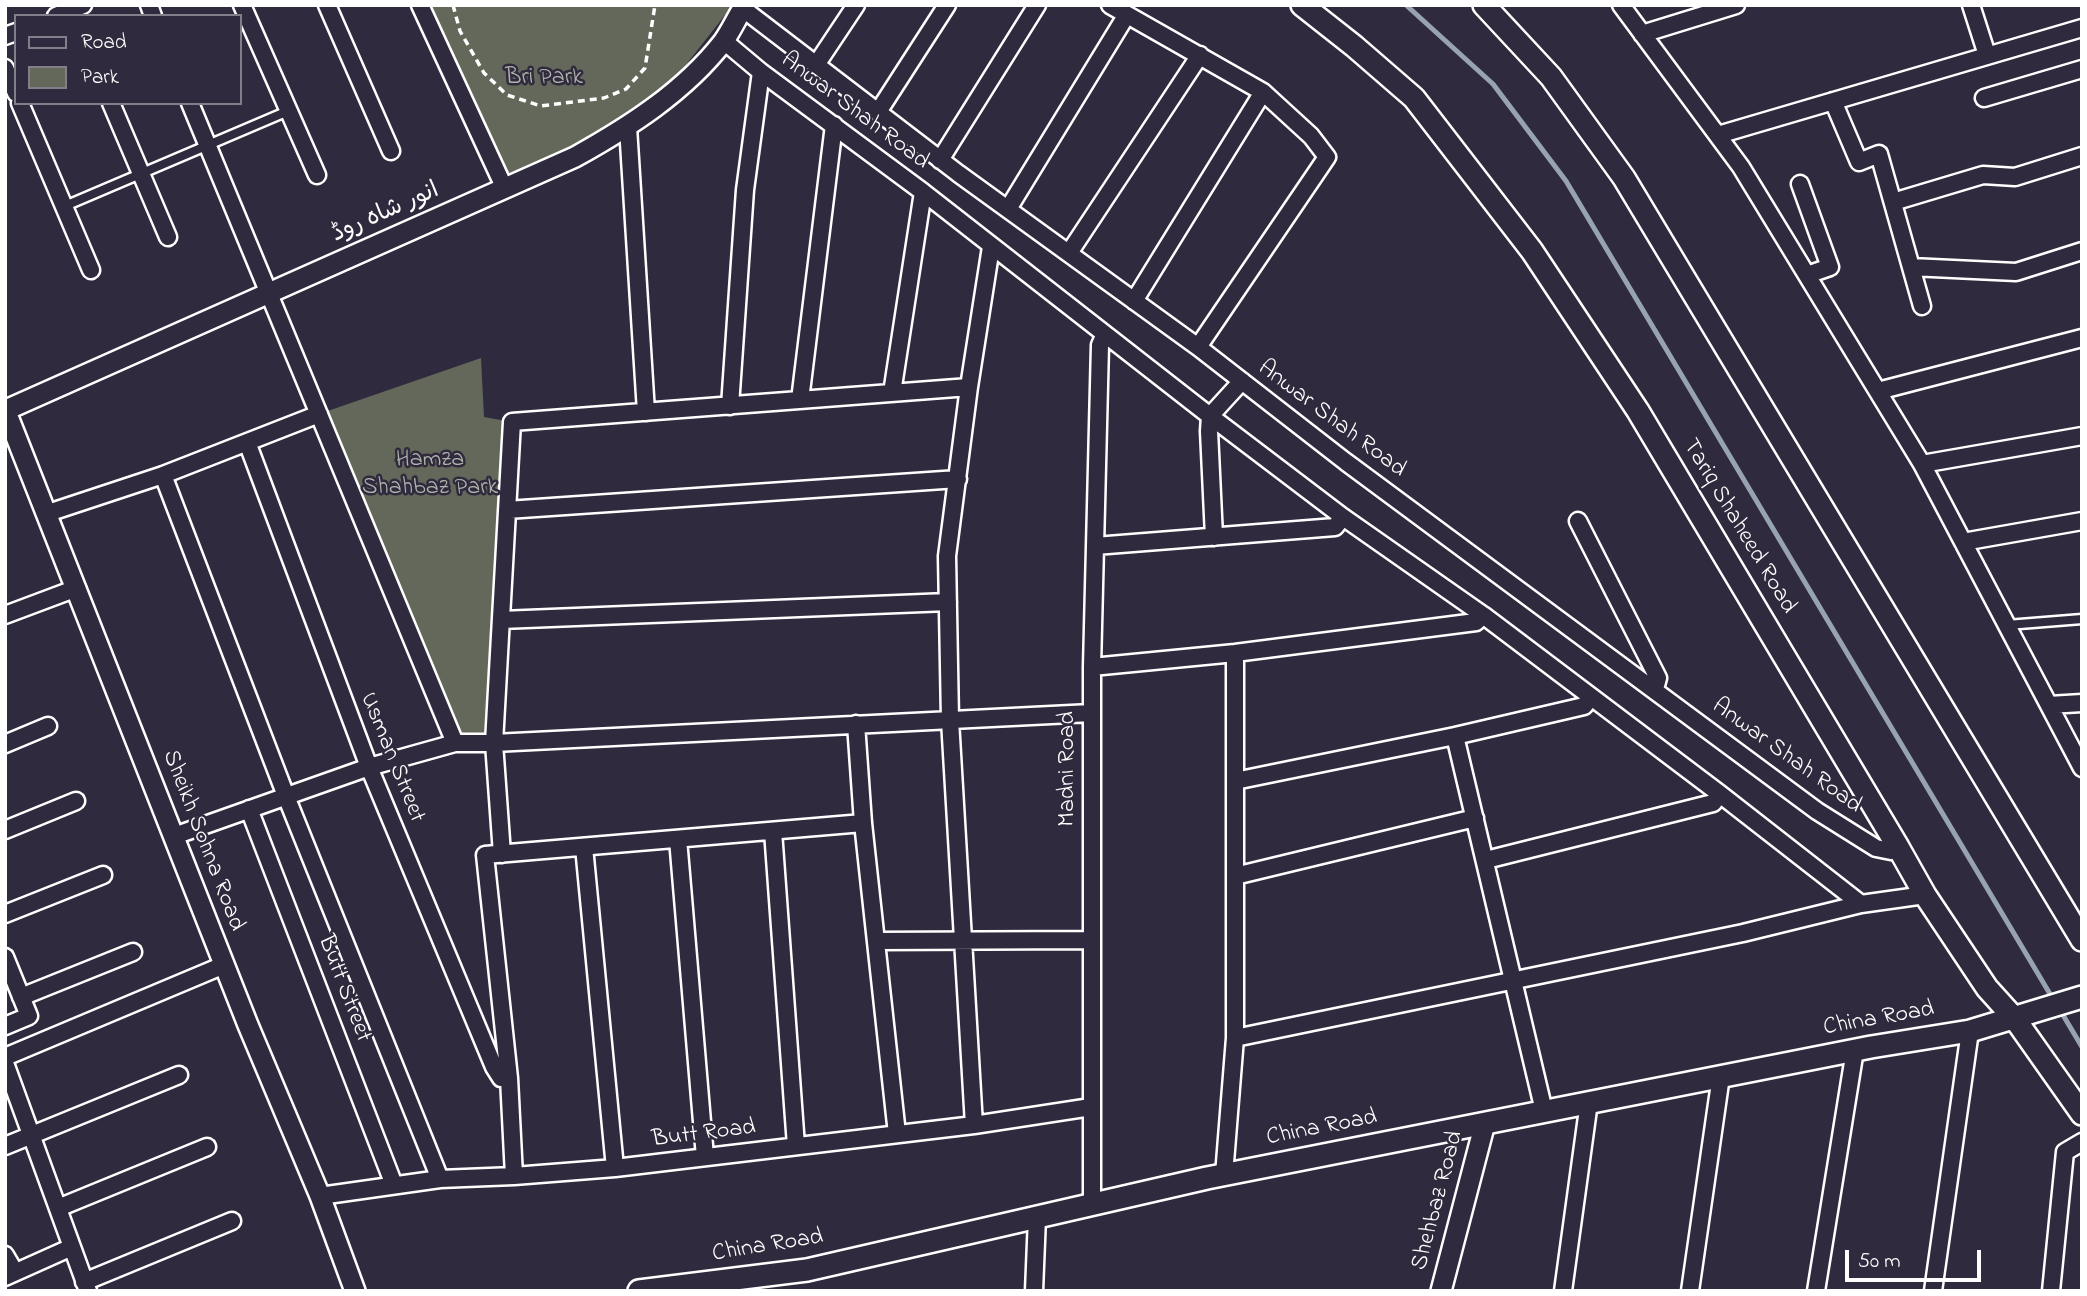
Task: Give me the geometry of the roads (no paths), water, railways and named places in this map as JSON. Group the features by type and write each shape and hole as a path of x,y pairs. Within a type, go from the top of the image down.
{"main road":[{"name":"Tariq Shaheed Road","path":"1302,5 1414,98 1532,251 1638,411 1925,895 1987,988 2024,1016 2082,1114"},
{"path":"1484,5 1551,77 1624,178 2082,940"},
{"name":"China Road","path":"639,1291 681,1288 807,1270 1224,1175 1855,1050 1970,1031 2077,999"}],"street":[{"path":"242,5 317,175"},
{"path":"327,5 391,150"},
{"path":"420,5 505,189"},
{"path":"816,65 856,5"},
{"path":"878,112 947,5"},
{"path":"940,160 1037,5"},
{"path":"1110,5 1264,92 1311,136 1327,157 1198,347"},
{"path":"1621,5 1741,167 1878,391 1922,464 2082,768"},
{"path":"1642,34 1706,10 1736,5"},
{"path":"1971,5 1987,55"},
{"name":"انور شاہ روڈ","path":"6,409 575,157 628,127 691,76 724,41 744,7"},
{"name":"Anwar Shah Road","path":"744,7 940,160 1198,347 1357,470 1843,829 1882,851 1898,847"},
{"path":"1008,209 1126,16"},
{"path":"1718,135 2082,28"},
{"name":"Anwar Shah Road","path":"724,41 1343,517 1483,615 1861,904"},
{"path":"1069,253 1200,55"},
{"path":"5,68 14,88"},
{"path":"1984,98 2082,69"},
{"path":"730,405 744,190 761,72"},
{"path":"1133,301 1264,92"},
{"path":"1833,101 1859,162 1879,154 1922,306"},
{"path":"21,105 91,270"},
{"path":"112,105 168,237"},
{"path":"191,105 455,743"},
{"path":"800,400 834,125"},
{"path":"628,127 646,412"},
{"path":"1893,202 1983,175 2015,177 2082,156"},
{"path":"1800,184 1830,267 1807,275"},
{"path":"892,393 923,192"},
{"path":"974,1125 950,720 947,556 969,387 992,247"},
{"path":"1911,267 2016,272 2082,251"},
{"name":"Madni Road","path":"1091,1205 1091,667 1100,345 1105,334"},
{"path":"1878,391 2082,338"},
{"path":"1214,537 1210,416 1242,381"},
{"path":"502,854 494,743 512,422 969,387"},
{"name":"Sheikh Sohna Road","path":"6,409 225,965 320,1196 355,1291"},
{"path":"48,513 163,474 319,414"},
{"path":"1922,464 2082,436"},
{"name":"Usman Street","path":"247,442 369,767 494,1067 501,1078 509,1078"},
{"path":"163,474 286,796 440,1179"},
{"path":"507,510 958,479"},
{"path":"1095,546 1335,527 1343,517"},
{"path":"1578,521 1658,677 1655,689"},
{"path":"1963,542 2082,521"},
{"path":"5,615 77,588"},
{"path":"501,620 948,602"},
{"path":"1091,667 1235,653 1476,622 1483,615"},
{"path":"1224,1175 1235,1038 1235,653"},
{"path":"1235,781 1455,736 1584,706 1591,697"},
{"path":"2049,705 2082,703"},
{"path":"174,836 369,767 455,743 1091,713"},
{"path":"856,724 863,823 897,1134"},
{"path":"5,744 48,726"},
{"path":"1455,736 1544,1111"},
{"path":"1486,860 1713,803 1720,794"},
{"path":"5,830 76,801"},
{"name":"Butt Street","path":"249,809 394,1185"},
{"path":"1235,876 1475,818"},
{"path":"514,1176 509,1078 485,855 863,823"},
{"path":"773,831 796,1146"},
{"path":"678,839 705,1157"},
{"path":"584,847 615,1168"},
{"path":"5,914 103,874"},
{"path":"1235,1038 1743,933 1861,904 1925,895"},
{"path":"876,941 1091,940"},
{"path":"21,997 133,951"},
{"path":"5,957 29,1016 5,1026"},
{"path":"5,1057 225,965"},
{"path":"1933,1291 1970,1031"},
{"path":"1816,1291 1855,1050"},
{"path":"5,1063 86,1286 232,1221"},
{"path":"5,1146 179,1075"},
{"path":"1690,1291 1721,1076"},
{"path":"1563,1291 1589,1102"},
{"name":"Butt Road","path":"320,1196 440,1179 615,1168 974,1125 1091,1107"},
{"name":"Shehbaz Road","path":"1441,1291 1485,1123"},
{"path":"2051,1291 2066,1152 2082,1142"},
{"path":"58,1208 207,1147"},
{"path":"1034,1291 1037,1217"},
{"path":"5,1255 10,1275 72,1247"}],"lane":[{"path":"65,206 288,111"},
{"path":"2007,625 2082,619"}],"waterway":[{"path":"1406,5 1493,84 1566,181 2053,999"},
{"path":"2060,1010 2082,1047"}],"park label":[{"name":"Bri Park","path":"544,79"},
{"name":"Hamza Shahbaz Park","path":"430,475"}]}
